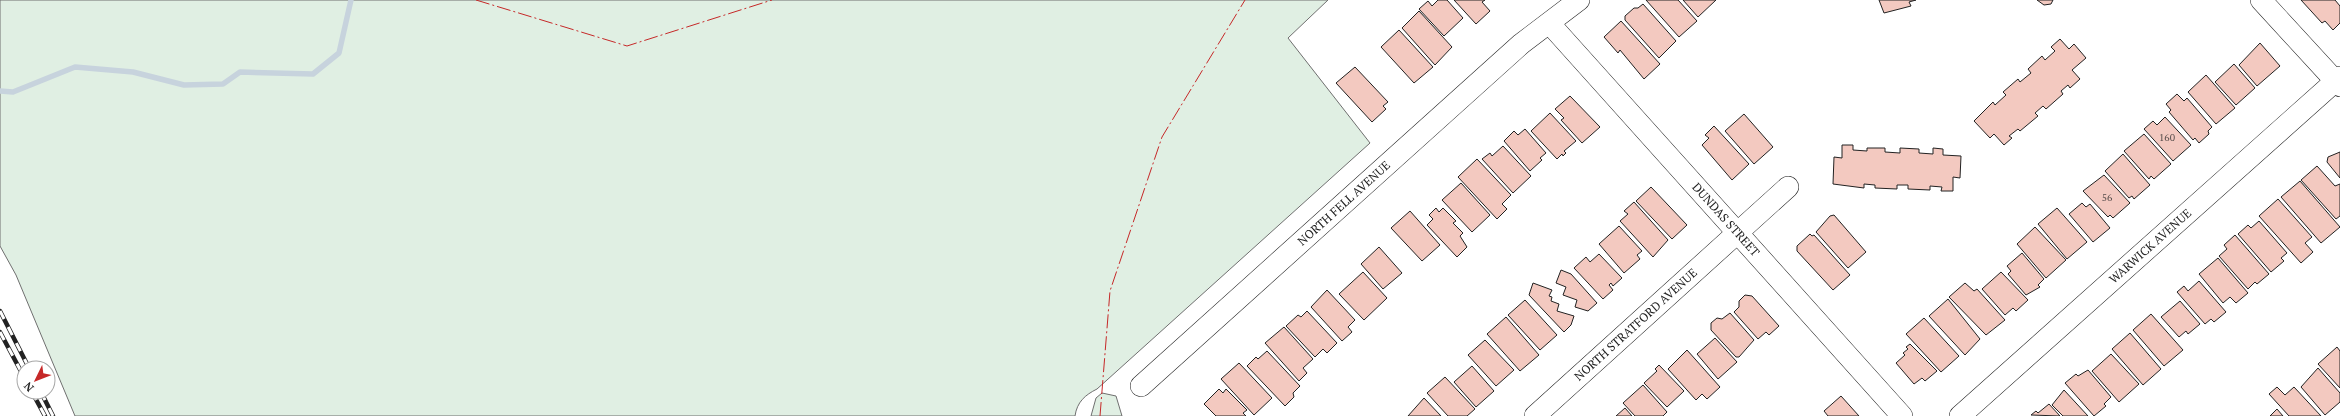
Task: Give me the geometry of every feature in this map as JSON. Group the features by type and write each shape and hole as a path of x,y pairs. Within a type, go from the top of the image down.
{"street":[{"name":"NORTH FELL AVENUE","path":"1141,386 1515,50 1579,0"},
{"path":"2261,0 2339,81"},
{"name":"DUNDAS STREET","path":"1550,24 1902,416"},
{"name":"WARWICK AVENUE","path":"1960,416 2339,81"},
{"name":"NORTH STRATFORD AVENUE","path":"1536,416 1788,187"}],"green space":[{"path":"0,0 1328,0 1288,38 1370,143 1097,389 1085,396 1076,411 1075,416 75,416 56,371 56,360 52,360 16,275 0,246"},
{"path":"1102,393 1116,396 1122,416 1091,416 1096,398"}],"building":[{"path":"1438,0 1447,0 1463,18 1444,36 1419,9 1428,1 1432,6"},
{"path":"1454,0 1485,0 1482,2 1490,11 1476,24"},
{"path":"1646,0 1678,0 1697,21 1679,37"},
{"path":"1683,0 1716,0 1698,17"},
{"path":"1879,0 1916,0 1909,2 1911,6 1884,13"},
{"path":"2037,0 2053,0 2051,4 2044,5"},
{"path":"2301,0 2335,0 2340,6 2340,23 2333,30 2325,21 2322,23"},
{"path":"1643,4 1676,41 1659,58 1625,20 1625,16 1634,8 1638,8"},
{"path":"1419,11 1452,47 1435,65 1402,28"},
{"path":"1621,21 1660,64 1644,79 1620,50 1618,53 1604,37"},
{"path":"1399,30 1433,67 1414,83 1381,47"},
{"path":"2060,39 2069,49 2074,44 2086,58 2072,70 2080,79 2070,88 2068,85 2061,91 2063,94 2046,109 2043,106 2035,113 2038,116 2020,131 2018,129 2009,136 2012,138 2004,145 1994,134 1990,138 1974,121 1993,102 1995,105 2006,95 2003,92 2018,79 2020,82 2031,73 2028,69 2042,56 2045,60 2055,51 2051,47"},
{"path":"2260,43 2280,66 2257,86 2239,65"},
{"path":"2234,64 2255,88 2236,105 2215,82"},
{"path":"1355,67 1388,102 1383,106 1386,109 1372,122 1336,83"},
{"path":"2206,75 2235,108 2216,124 2188,92"},
{"path":"2177,94 2184,101 2187,98 2212,127 2208,131 2209,134 2199,143 2195,138 2193,140 2169,112 2171,110 2166,104"},
{"path":"1570,96 1600,127 1582,143 1561,120 1564,118 1555,109"},
{"path":"1550,113 1576,141 1564,151 1566,153 1563,156 1562,154 1557,159 1531,131"},
{"path":"1744,114 1773,147 1754,164 1725,131"},
{"path":"2165,117 2191,145 2173,161 2144,129 2153,121 2157,125"},
{"path":"1714,126 1749,164 1732,180 1702,145 1709,138 1705,135"},
{"path":"1525,129 1546,153 1540,158 1542,160 1530,171 1504,141 1514,131 1518,135"},
{"path":"2144,134 2171,164 2154,179 2151,176 2149,179 2124,151"},
{"path":"1842,145 1853,145 1853,150 1867,151 1867,148 1885,148 1885,152 1900,153 1900,148 1919,149 1919,153 1933,154 1933,148 1943,149 1943,155 1961,156 1960,178 1953,177 1953,191 1941,191 1942,187 1930,186 1930,190 1908,189 1908,185 1897,185 1897,189 1875,188 1875,185 1864,184 1864,188 1833,184 1834,157 1842,158"},
{"path":"1503,146 1531,176 1513,193 1482,159 1490,153 1492,156"},
{"path":"2340,152 2340,178 2327,162 2328,157"},
{"path":"2123,154 2150,185 2134,199 2132,196 2129,198 2105,171"},
{"path":"1477,159 1511,195 1502,204 1507,209 1497,219 1458,177"},
{"path":"2317,166 2335,186 2340,184 2340,216 2336,219 2301,180"},
{"path":"2104,175 2130,203 2113,218 2110,215 2108,217 2083,191"},
{"path":"2300,181 2340,227 2321,243 2281,197"},
{"path":"1461,183 1490,215 1472,232 1442,200"},
{"path":"1651,187 1687,225 1672,239 1636,201"},
{"path":"2278,199 2312,237 2305,243 2313,252 2301,263 2259,216"},
{"path":"1634,202 1668,240 1653,257 1620,221 1628,214 1624,211"},
{"path":"2082,203 2086,207 2090,204 2110,228 2093,242 2069,214"},
{"path":"1436,208 1439,212 1443,208 1456,221 1453,223 1463,233 1460,236 1467,247 1457,257 1427,225 1433,219 1429,215"},
{"path":"2057,208 2087,242 2067,259 2038,224"},
{"path":"1410,211 1440,245 1422,261 1391,228"},
{"path":"1834,215 1866,252 1848,268 1816,232 1830,216"},
{"path":"2259,221 2287,253 2281,258 2284,261 2271,272 2238,234 2248,225 2251,228"},
{"path":"1619,226 1642,251 1637,255 1640,259 1624,273 1599,244"},
{"path":"2035,227 2066,260 2046,278 2017,244"},
{"path":"1810,234 1812,236 1814,235 1850,275 1833,290 1797,251 1797,246"},
{"path":"2235,235 2269,274 2257,284 2255,282 2248,289 2219,256 2227,249 2224,245"},
{"path":"1379,247 1402,273 1383,289 1361,264"},
{"path":"2022,253 2044,279 2038,285 2040,287 2026,295 2008,274 2011,271 2007,266"},
{"path":"1599,254 1622,278 1613,286 1611,283 1609,285 1613,290 1603,299 1574,268 1586,257 1590,262"},
{"path":"2218,258 2248,293 2236,303 2230,297 2223,303 2199,274"},
{"path":"1561,270 1571,274 1597,303 1588,311 1575,307 1577,300 1563,295 1566,287 1556,283"},
{"path":"1363,272 1387,298 1364,320 1339,294"},
{"path":"2001,272 2028,300 2016,311 2013,308 2005,315 1982,289"},
{"path":"2199,281 2226,312 2214,322 2211,319 2205,324 2177,292 2184,286 2188,291"},
{"path":"1533,283 1552,290 1549,296 1552,297 1551,301 1559,304 1557,311 1574,316 1571,325 1564,332 1529,295"},
{"path":"1965,283 1974,291 1977,289 2005,320 1986,335 1949,297"},
{"path":"1327,290 1355,320 1348,327 1352,332 1342,341 1311,307"},
{"path":"1745,295 1752,296 1779,326 1769,335 1766,332 1758,339 1734,312 1739,307 1739,301"},
{"path":"1948,299 1980,339 1965,355 1929,316"},
{"path":"1525,300 1557,335 1540,350 1508,315"},
{"path":"2180,301 2200,324 2188,334 2186,331 2179,337 2161,317"},
{"path":"1307,311 1337,343 1327,353 1323,349 1315,357 1286,326 1298,315 1301,317"},
{"path":"1730,313 1754,340 1739,357 1736,357 1711,330 1711,323 1717,318 1722,319"},
{"path":"2151,314 2183,350 2164,366 2133,330"},
{"path":"1506,317 1539,355 1520,371 1487,334"},
{"path":"1924,318 1959,356 1941,372 1906,334"},
{"path":"1284,327 1313,359 1303,368 1307,373 1299,381 1265,343"},
{"path":"2130,333 2161,369 2143,385 2112,349"},
{"path":"1715,338 1737,362 1718,379 1697,354"},
{"path":"1485,340 1514,370 1496,386 1468,355"},
{"path":"1910,344 1937,371 1925,381 1922,378 1914,384 1896,363 1905,355 1903,353 1908,349 1906,347"},
{"path":"2337,347 2340,351 2340,388 2318,364"},
{"path":"1687,350 1720,387 1707,399 1702,394 1696,400 1668,369"},
{"path":"1267,351 1300,386 1293,393 1294,397 1285,406 1247,366 1256,357 1258,359"},
{"path":"2111,354 2139,384 2119,402 2092,371"},
{"path":"1239,363 1272,398 1254,415 1221,379"},
{"path":"1659,365 1684,391 1667,407 1644,383 1657,371 1655,369"},
{"path":"1472,366 1494,391 1476,407 1454,382"},
{"path":"2318,368 2340,393 2340,402 2325,415 2301,387"},
{"path":"2088,370 2111,397 2104,404 2106,406 2094,416 2065,383 2076,374 2078,376"},
{"path":"1445,377 1475,409 1467,416 1448,416 1427,393"},
{"path":"1643,385 1667,412 1663,416 1635,416 1623,403"},
{"path":"2277,387 2285,395 2294,387 2321,416 2289,416 2269,394"},
{"path":"1219,389 1223,393 1226,389 1247,410 1243,413 1246,416 1216,416 1204,404"},
{"path":"2064,390 2088,416 2063,416 2052,405"},
{"path":"1841,396 1859,416 1828,416 1824,411"},
{"path":"1424,398 1441,416 1408,416"},
{"path":"2049,404 2060,416 2031,415 2036,411 2038,413"},
{"path":"1625,408 1632,416 1616,416"},
{"path":"2277,409 2283,416 2270,416"}],"waterway":[{"path":"0,91 13,92 75,67 133,72 184,85 223,84 240,72 313,74 339,53 351,0"}],"railway":[{"path":"0,311 25,360"},
{"path":"0,332 16,362"},
{"path":"36,400 45,416"},
{"path":"45,400 53,416"}],"power":[{"path":"476,0 627,46 772,0"},
{"path":"1100,416 1110,291 1162,137 1245,0"}]}
